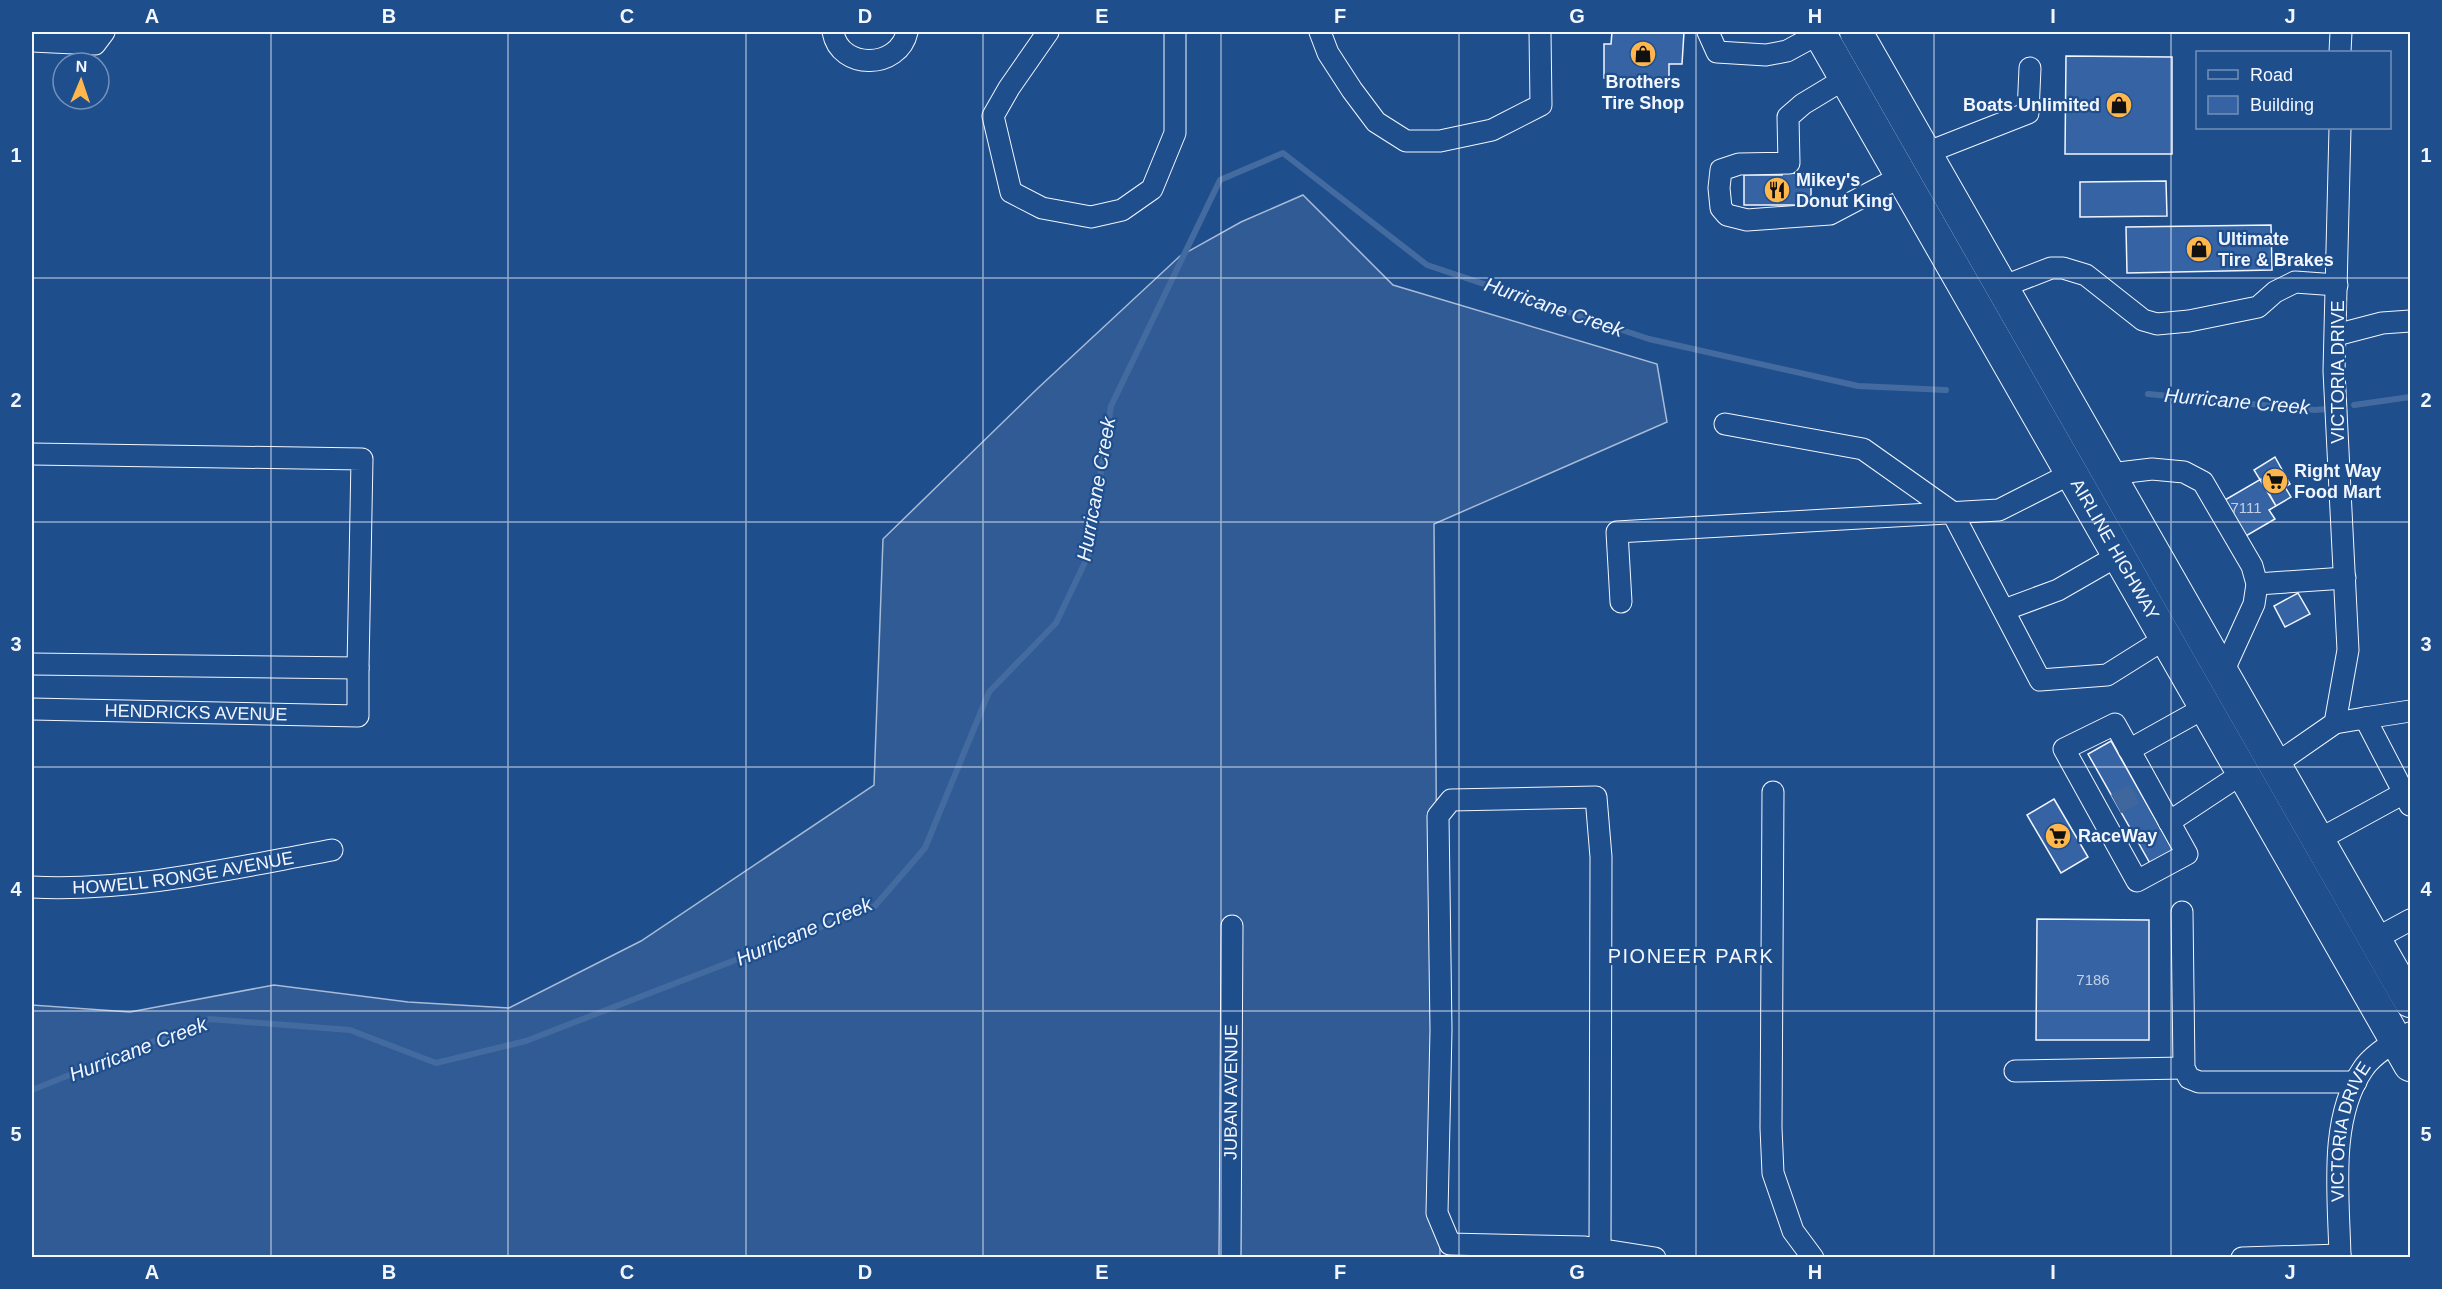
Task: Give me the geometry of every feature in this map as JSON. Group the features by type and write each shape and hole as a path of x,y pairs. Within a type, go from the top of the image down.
{"highway":[{"path":"1829,49 1858,36"},
{"name":"AIRLINE HIGHWAY","path":"1858,36 2409,997"},
{"name":"AIRLINE HIGHWAY","path":"1829,49 2243,773 2406,1046"},
{"path":"2072,473 2105,466"},
{"path":"2243,773 2276,764"}],"street":[{"path":"32,41 95,44 104,32"},
{"path":"833,32 842,50 855,58 869,62 884,59 897,51 906,38 907,32"},
{"path":"1048,32 1009,88 993,116 1000,148 1011,192 1042,208 1090,217 1122,210 1152,189 1175,133 1174,32"},
{"path":"1320,32 1328,53 1376,122 1406,141 1440,141 1492,130 1541,105 1540,32"},
{"path":"1708,32 1717,52 1766,55 1787,51 1829,49 1803,104 1788,117 1789,163 1738,164 1721,170 1719,188 1721,208 1727,215 1747,220 1830,214 1902,176"},
{"path":"2340,51 2341,32"},
{"path":"1926,153 2028,113 2030,68"},
{"name":"VICTORIA DRIVE","path":"2335,723 2348,650 2334,371 2340,129"},
{"path":"2002,287 2051,268 2063,268 2086,275 2143,320 2157,324 2189,321 2258,306 2275,292 2295,282 2337,285"},
{"path":"2336,334 2382,323 2410,321"},
{"path":"1725,424 1863,449 1952,512 2040,680 2107,675 2166,638"},
{"path":"32,454 362,459 358,668 32,664"},
{"path":"2105,466 2184,472 2203,482 2252,566 2257,584 2254,604 2223,672"},
{"path":"1621,602 1617,532 1999,510 2072,473"},
{"path":"2004,610 2058,590 2119,555"},
{"path":"2257,584 2344,578"},
{"name":"HENDRICKS AVENUE","path":"32,709 358,716 358,668"},
{"path":"2129,750 2206,707"},
{"path":"2276,764 2335,723 2410,711"},
{"path":"2318,840 2407,799 2365,718"},
{"path":"2115,724 2129,750 2144,788 2169,822 2187,854 2137,880 2108,808 2064,749 2115,724"},
{"path":"2169,822 2243,773"},
{"path":"1773,792 1771,1128 1773,1173 1793,1231 1813,1257"},
{"path":"1600,1249 1601,857 1596,797 1451,800 1438,816 1441,1030 1437,1213 1450,1244 1600,1249 1655,1257"},
{"name":"HOWELL RONGE AVENUE","path":"32,886 66,888 158,881 332,850"},
{"path":"2182,912 2184,1068 2189,1078 2199,1082 2356,1082"},
{"path":"2375,939 2410,920"},
{"name":"JUBAN AVENUE","path":"1230,1257 1232,926"},
{"name":"VICTORIA DRIVE","path":"2340,1256 2339,1142 2347,1099 2364,1067 2406,1046"},
{"path":"2015,1071 2184,1068"},
{"path":"2242,1257 2340,1256"}],"shaded area":[{"path":"1303,195 1393,285 1657,364 1667,422 1434,524 1440,1257 32,1257 32,1005 130,1012 274,985 408,1002 509,1008 641,941 874,785 883,539 1037,389 1180,256 1241,222"}],"building":[{"name":"Brothers Tire Shop","path":"1612,32 1684,32 1682,64 1669,64 1669,80 1604,78 1604,44 1611,44"},
{"name":"Boats Unlimited","path":"2066,56 2172,57 2172,154 2065,154"},
{"name":"Mikey's Donut King","path":"1782,172 1811,175 1811,205 1744,205 1744,175 1782,175"},
{"path":"2166,181 2167,216 2080,217 2080,182"},
{"name":"Ultimate Tire & Brakes","path":"2271,225 2272,270 2127,273 2126,227"},
{"name":"Right Way Food Mart","path":"2275,457 2290,484 2285,487 2291,497 2276,506 2254,470"},
{"name":"Right Way Food Mart","path":"2261,479 2276,506 2269,510 2275,519 2239,540 2218,504"},
{"path":"2298,593 2310,614 2285,627 2274,606"},
{"name":"RaceWay","path":"2111,741 2174,852 2151,865 2088,754"},
{"name":"RaceWay","path":"2054,799 2088,857 2061,873 2027,815"},
{"path":"2037,919 2149,920 2149,1040 2036,1040"}],"waterway":[{"name":"Hurricane Creek","path":"32,1090 209,1019 350,1030 436,1063 526,1041 875,906 925,848 989,692 1056,623 1088,556 1111,406 1220,180 1283,153 1427,265 1649,339 1858,386 1946,390"},
{"name":"Hurricane Creek","path":"2148,394 2315,410 2326,409"},
{"name":"Hurricane Creek","path":"2354,405 2410,397"}],"tunnel":[{"path":"2116,804 2140,791"}],"place":[{"name":"Brothers Tire Shop","path":"1643,54"},
{"name":"Boats Unlimited","path":"2119,105"},
{"name":"Mikey's Donut King","path":"1777,190"},
{"name":"Ultimate Tire & Brakes","path":"2199,249"},
{"name":"Right Way Food Mart","path":"2275,481"},
{"name":"RaceWay","path":"2058,836"}],"district":[{"name":"PIONEER PARK","path":"1691,956"}]}
